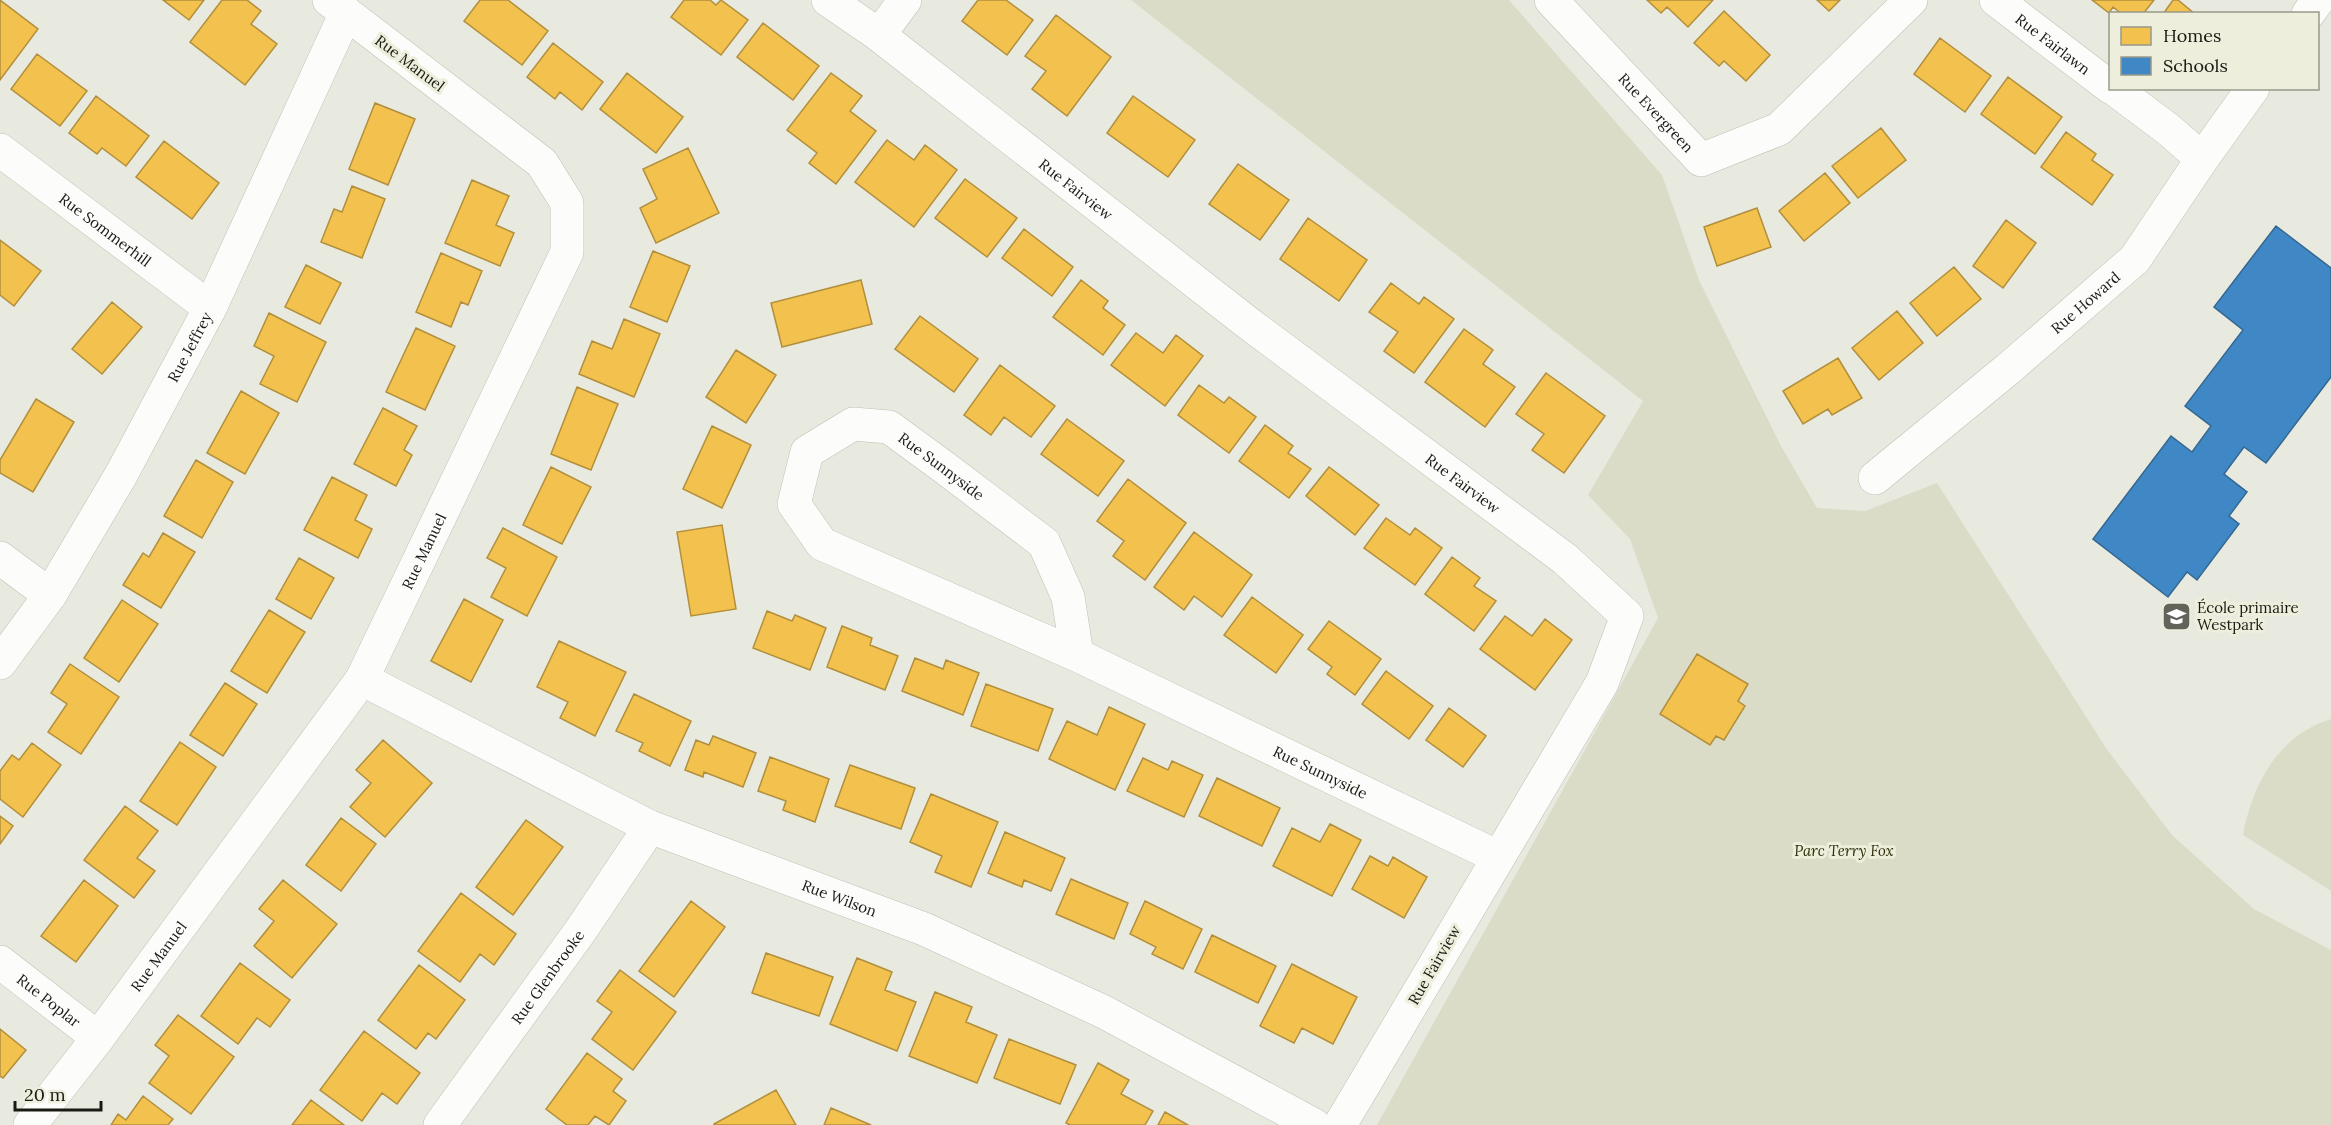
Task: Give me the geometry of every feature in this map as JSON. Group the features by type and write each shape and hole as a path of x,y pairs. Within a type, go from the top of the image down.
{"street":[{"name":"Rue Fairview","path":"828,0 879,35 1248,323 1565,559 1627,616 1602,683 1340,1125"},
{"path":"879,35 905,0"},
{"name":"Rue Evergreen","path":"1551,0 1701,160 1779,129 1911,0"},
{"name":"Rue Fairlawn","path":"1996,0 2109,86"},
{"name":"Rue Jeffrey","path":"0,663 50,595 121,475 210,308 337,7"},
{"name":"Rue Manuel","path":"30,1125 98,1038 362,679 567,252 567,203 542,163 337,7"},
{"name":"Rue Fairlawn","path":"2115,90 2169,130 2202,159"},
{"name":"Rue Howard","path":"1875,478 2008,369 2135,259 2252,90"},
{"name":"Rue Sommerhill","path":"0,150 210,308"},
{"name":"Rue Sunnyside","path":"1077,655 1068,597 1044,543 954,475 889,428 853,424 807,452 794,504 822,544 868,562 1077,655 1498,857"},
{"path":"0,558 50,595"},
{"name":"Rue Wilson","path":"362,679 650,827 924,929 1104,1012 1314,1125"},
{"name":"Rue Glenbrooke","path":"440,1125 581,930 650,827"},
{"name":"Rue Poplar","path":"0,962 98,1038"}],"green space":[{"name":"Parc Terry Fox","path":"1131,0 1509,0 1662,175 1699,280 1781,446 1817,508 1865,511 1937,483 2106,748 2172,835 2254,909 2331,950 2331,1125 1377,1125 1658,618 1630,539 1588,495 1643,401"},
{"path":"2331,719 2331,891 2243,835 2253,798 2270,764 2296,737"}],"building: Homes":[{"path":"0,0 38,29 0,80"},
{"path":"163,0 204,0 189,20"},
{"path":"222,0 247,0 261,11 251,24 277,44 245,85 190,42"},
{"path":"480,0 508,0 548,31 522,65 464,21"},
{"path":"684,0 710,0 716,5 721,0 748,20 721,55 671,17"},
{"path":"978,0 1006,0 1033,20 1007,55 962,21"},
{"path":"1647,0 1713,0 1688,27 1667,7 1661,13"},
{"path":"1817,0 1840,0 1829,11"},
{"path":"2092,0 2154,0 2145,12 2119,12 2113,7 2109,13"},
{"path":"2173,0 2178,0 2193,12 2164,12"},
{"path":"1724,11 1770,55 1746,81 1724,61 1719,66 1694,43"},
{"path":"1056,15 1111,57 1067,116 1032,89 1046,71 1025,56"},
{"path":"763,23 819,66 793,100 737,57"},
{"path":"1940,38 1991,76 1965,112 1914,74"},
{"path":"553,43 603,82 582,110 560,92 555,99 527,77"},
{"path":"37,54 87,91 60,126 11,89"},
{"path":"627,73 683,117 656,153 600,109"},
{"path":"831,73 862,96 850,111 876,131 836,184 809,163 817,153 787,130"},
{"path":"2008,77 2062,117 2035,154 1981,114"},
{"path":"96,96 149,136 126,166 102,148 97,154 69,133"},
{"path":"1133,96 1195,140 1168,177 1107,133"},
{"path":"375,103 415,119 388,185 349,169"},
{"path":"1881,128 1906,160 1858,198 1832,166"},
{"path":"2066,132 2096,154 2092,160 2113,175 2092,205 2041,167"},
{"path":"887,140 914,160 925,145 957,170 914,227 855,182"},
{"path":"164,141 219,183 192,219 136,177"},
{"path":"688,148 719,213 656,243 640,208 657,199 643,169"},
{"path":"1238,164 1289,200 1260,240 1209,204"},
{"path":"1825,173 1850,203 1804,241 1779,211"},
{"path":"965,179 1017,218 987,257 935,218"},
{"path":"472,180 509,196 496,225 514,233 500,266 445,243"},
{"path":"352,186 385,199 362,258 321,242 334,209 342,212"},
{"path":"1757,208 1771,247 1717,266 1704,227"},
{"path":"1308,218 1367,260 1339,301 1280,259"},
{"path":"2006,220 2036,243 2003,288 1973,266"},
{"path":"1024,229 1073,267 1052,296 1002,258"},
{"path":"0,240 41,271 14,306 0,295"},
{"path":"653,251 690,266 667,322 630,307"},
{"path":"441,253 482,271 468,305 461,302 451,327 416,312"},
{"path":"306,265 341,283 320,324 285,307"},
{"path":"1954,267 1981,299 1937,336 1910,303"},
{"path":"861,280 872,324 782,347 771,303"},
{"path":"1081,280 1108,301 1103,308 1125,325 1103,355 1053,317"},
{"path":"1391,283 1419,304 1424,297 1454,319 1414,373 1384,351 1398,332 1369,312"},
{"path":"112,302 142,327 102,374 72,349"},
{"path":"1897,311 1923,343 1879,380 1852,348"},
{"path":"269,313 326,342 297,402 260,384 274,356 254,346"},
{"path":"920,316 978,359 954,392 895,349"},
{"path":"624,319 660,334 634,397 579,374 592,341 612,349"},
{"path":"416,328 455,346 425,410 386,392"},
{"path":"1464,329 1493,350 1483,364 1515,387 1485,427 1425,382"},
{"path":"1136,333 1163,353 1176,335 1203,356 1165,406 1111,365"},
{"path":"736,350 776,375 746,423 706,397"},
{"path":"1838,358 1862,398 1832,415 1828,409 1803,424 1783,391"},
{"path":"1000,365 1055,406 1031,437 1004,417 991,435 964,415"},
{"path":"1546,373 1605,416 1564,473 1532,450 1544,434 1516,414"},
{"path":"1199,385 1224,403 1229,397 1256,417 1229,453 1178,415"},
{"path":"577,387 618,404 591,470 551,454"},
{"path":"241,391 279,413 245,474 207,453"},
{"path":"36,399 74,422 33,492 0,473 0,460"},
{"path":"383,408 417,426 404,450 412,455 396,486 354,464"},
{"path":"1067,419 1124,461 1098,496 1041,454"},
{"path":"1265,425 1293,446 1288,453 1311,469 1289,498 1239,461"},
{"path":"712,426 751,445 722,508 683,489"},
{"path":"196,460 233,482 202,538 164,516"},
{"path":"551,467 591,487 562,544 523,525"},
{"path":"1329,467 1379,505 1355,535 1306,496"},
{"path":"332,477 367,495 355,520 372,529 358,558 304,530"},
{"path":"1128,479 1186,523 1145,580 1113,556 1124,541 1097,521"},
{"path":"1386,518 1410,535 1415,528 1442,548 1415,585 1364,548"},
{"path":"722,525 736,609 691,616 677,532"},
{"path":"503,528 557,557 527,616 491,597 506,568 487,558"},
{"path":"1194,532 1252,575 1222,617 1194,596 1184,610 1154,587"},
{"path":"163,533 195,552 161,608 123,585 143,553 149,557"},
{"path":"1452,557 1480,578 1474,586 1496,601 1474,631 1425,594"},
{"path":"299,558 334,578 311,619 276,599"},
{"path":"1252,597 1303,635 1276,673 1224,635"},
{"path":"464,599 503,620 471,682 431,661"},
{"path":"122,600 158,624 119,682 84,658"},
{"path":"269,610 305,632 267,693 231,671"},
{"path":"767,611 792,621 795,615 826,628 810,670 753,648"},
{"path":"1505,616 1532,636 1545,619 1572,640 1535,690 1480,649"},
{"path":"1329,621 1381,659 1355,695 1327,674 1332,667 1308,649"},
{"path":"842,626 872,638 870,645 898,656 885,690 827,667"},
{"path":"559,641 626,672 595,736 560,718 568,702 537,687"},
{"path":"1697,654 1748,684 1738,701 1745,706 1724,740 1716,736 1710,745 1660,714"},
{"path":"915,658 943,669 946,660 979,673 963,715 902,691"},
{"path":"70,664 119,697 81,754 48,732 67,704 51,693"},
{"path":"1386,671 1433,706 1409,739 1362,704"},
{"path":"225,683 257,704 223,756 190,735"},
{"path":"986,684 1053,709 1038,751 971,726"},
{"path":"634,694 691,721 670,766 639,751 643,743 616,731"},
{"path":"1109,707 1145,724 1115,790 1049,759 1067,721 1097,735"},
{"path":"1449,708 1486,736 1463,767 1426,740"},
{"path":"713,736 756,753 743,787 704,772 703,777 685,770 696,740 709,745"},
{"path":"383,740 432,783 385,837 350,807 371,783 356,770"},
{"path":"180,742 216,767 177,825 140,801"},
{"path":"32,743 61,765 23,817 0,799 0,771 12,755 19,760"},
{"path":"770,757 829,779 815,822 783,810 786,801 758,791"},
{"path":"1143,758 1168,770 1172,761 1203,775 1184,817 1127,791"},
{"path":"850,765 915,788 901,829 835,806"},
{"path":"1217,778 1280,808 1262,846 1199,816"},
{"path":"931,794 998,822 971,887 935,872 942,856 910,842"},
{"path":"125,806 158,831 137,858 155,871 134,898 84,860"},
{"path":"0,816 13,826 0,844"},
{"path":"341,818 376,844 341,891 306,865"},
{"path":"526,820 563,847 513,915 476,887"},
{"path":"1330,824 1361,840 1332,896 1273,866 1292,828 1320,842"},
{"path":"1005,832 1065,858 1051,891 1024,880 1022,887 988,873"},
{"path":"1370,856 1388,866 1393,857 1427,877 1404,918 1352,889"},
{"path":"1071,879 1128,903 1114,939 1056,914"},
{"path":"84,880 118,906 76,962 41,936"},
{"path":"283,880 337,924 292,978 254,946 274,921 259,909"},
{"path":"461,893 516,934 494,965 480,954 460,982 418,951"},
{"path":"691,901 725,927 674,997 639,971"},
{"path":"1145,901 1202,929 1183,969 1152,954 1156,947 1130,934"},
{"path":"1212,935 1276,966 1258,1003 1195,972"},
{"path":"766,953 833,977 819,1016 752,993"},
{"path":"857,958 892,972 885,990 916,1002 897,1051 830,1024"},
{"path":"240,963 290,1000 270,1027 257,1018 238,1044 201,1016"},
{"path":"1292,964 1357,997 1333,1044 1302,1028 1294,1043 1260,1026"},
{"path":"419,965 465,1000 436,1039 428,1033 416,1049 378,1020"},
{"path":"620,970 676,1012 633,1070 592,1039 612,1012 597,1001"},
{"path":"935,992 972,1007 966,1022 997,1035 977,1083 909,1056"},
{"path":"178,1015 234,1057 191,1114 149,1083 169,1056 155,1045"},
{"path":"0,1029 26,1050 3,1078 0,1076"},
{"path":"364,1031 420,1073 397,1104 382,1093 362,1121 320,1090"},
{"path":"1009,1039 1076,1065 1060,1104 994,1078"},
{"path":"587,1053 622,1079 613,1091 626,1101 609,1125 595,1116 588,1125 567,1125 546,1109"},
{"path":"1098,1063 1129,1080 1121,1094 1153,1111 1145,1125 1070,1125 1066,1123"},
{"path":"776,1090 796,1125 714,1125 714,1124"},
{"path":"143,1096 173,1119 168,1125 111,1125 118,1114 126,1120"},
{"path":"311,1100 344,1125 292,1125"},
{"path":"831,1108 871,1125 824,1125"},
{"path":"1165,1112 1188,1125 1158,1125"}],"building: Schools":[{"path":"2276,226 2331,268 2331,377 2266,463 2244,447 2224,474 2247,492 2229,516 2239,524 2197,580 2187,572 2168,597 2093,539 2171,436 2192,452 2211,426 2185,406 2243,330 2214,307"}],"place":[{"name":"École primaire Westpark","path":"2176,616"}]}
